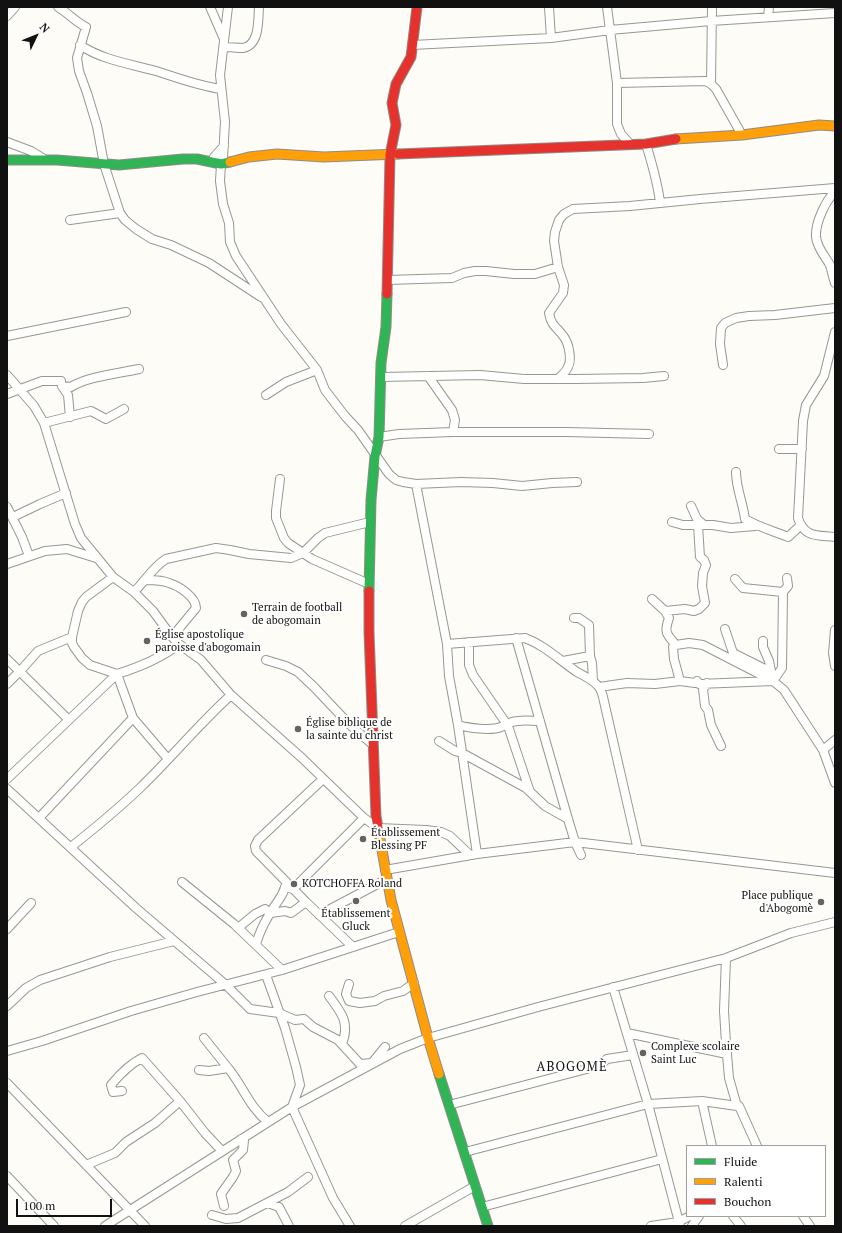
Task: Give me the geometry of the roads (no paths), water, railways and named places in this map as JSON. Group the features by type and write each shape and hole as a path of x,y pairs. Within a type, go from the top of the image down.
{"street":[{"path":"7,16 15,7"},
{"path":"58,7 70,15 78,23 86,27 77,58 79,71 97,126 104,164 120,213 125,220 136,229 152,239 171,245 209,263 264,298"},
{"path":"210,7 224,43"},
{"path":"214,17 227,7"},
{"path":"217,163 223,158 224,146 225,122 220,75 227,7"},
{"path":"224,43 242,48 251,44 257,32 259,7"},
{"path":"417,7 409,62 396,84 392,103 396,125 390,155 386,327 381,377 379,438 375,456 370,522 369,632 372,744 378,828 386,875 399,932 428,1038 488,1226"},
{"path":"549,7 550,38"},
{"path":"607,7 617,83 617,124 621,134 630,144"},
{"path":"711,84 712,7"},
{"path":"768,17 769,7"},
{"path":"412,45 550,38 610,30 830,11"},
{"path":"80,45 104,57 203,86 222,90"},
{"path":"617,83 706,81 716,89 742,135"},
{"path":"7,160 46,160 119,165 197,159 217,163 277,154 324,157 646,144 677,139 742,135 819,125 835,126"},
{"path":"7,142 31,151 46,160"},
{"path":"646,144 654,168 660,203"},
{"path":"217,163 223,204 229,224 230,242 236,256 281,324 317,370 325,390 358,430 389,474 396,480 416,484 461,482 522,486 577,482"},
{"path":"558,379 569,366 570,357 565,339 553,326 549,313 563,293 564,285 558,267 554,241 559,220 568,211 573,209 630,206 835,188"},
{"path":"822,189 828,199"},
{"path":"835,191 828,199 818,223 816,237 819,248 830,266 835,284"},
{"path":"70,220 120,213"},
{"path":"387,280 452,278 464,273 475,271 535,274 558,267"},
{"path":"723,365 720,344 721,328 725,323 736,318 749,316 776,315 835,308"},
{"path":"7,336 126,312"},
{"path":"835,332 824,376 806,405 803,421 798,518 800,526 806,532 814,535 835,537"},
{"path":"62,386 71,387 76,384 109,375 139,369"},
{"path":"266,395 286,382 317,370"},
{"path":"7,375 34,406 44,423 75,524 81,538 113,577 134,592 153,611 179,644 200,660 231,695 302,758 364,818 378,828 441,832 450,836 474,855"},
{"path":"381,377 480,375 524,379 558,379 637,378 664,376"},
{"path":"428,376 452,410 455,420 453,432"},
{"path":"7,394 42,381 61,381 62,386 68,395 70,417"},
{"path":"44,423 91,411 106,419 124,409"},
{"path":"379,438 399,434 453,432 649,434"},
{"path":"779,448 802,449"},
{"path":"736,472 736,483 744,510 745,519 756,526"},
{"path":"280,479 276,505 276,518 284,538 302,553 321,564 369,584"},
{"path":"416,484 447,644 449,676 462,753 474,855"},
{"path":"13,518 66,493"},
{"path":"665,611 694,611 699,609 704,603 702,586 703,573 706,565 704,560 700,557 701,525 691,506"},
{"path":"7,507 29,556"},
{"path":"134,592 146,580 159,563 166,559 216,548 279,558 291,558 302,553 325,533 370,522"},
{"path":"672,522 683,525 731,528 756,526 771,529 788,537 800,526"},
{"path":"67,548 81,538"},
{"path":"7,564 45,551 67,548 97,558"},
{"path":"113,577 86,597 82,602 78,611 72,637 74,647 82,658 90,665 117,674"},
{"path":"773,681 782,668 784,627 783,592 788,586 787,578"},
{"path":"736,579 743,588 783,592"},
{"path":"146,580 168,582 192,597 196,604 196,608 172,637"},
{"path":"652,599 665,611 669,618 666,628 667,636 676,645"},
{"path":"574,618 579,618 588,625 590,656 596,684 603,697 638,850"},
{"path":"725,629 732,653 771,672"},
{"path":"835,630 833,653 835,666"},
{"path":"7,684 38,651 72,637"},
{"path":"516,638 568,819 575,842 581,855"},
{"path":"447,644 525,638 534,641 552,652 577,672 596,684 655,684 680,681 695,683 697,681 700,684 706,684 773,681"},
{"path":"763,641 763,647 769,661 773,681"},
{"path":"469,642 469,665 473,675 507,724 530,792"},
{"path":"680,681 674,659 673,647 676,645 689,643 703,645 773,681 784,690 823,750 835,783"},
{"path":"7,779 117,674 150,662 168,653 179,644"},
{"path":"563,661 590,656"},
{"path":"7,659 69,720"},
{"path":"266,660 286,666 298,672 349,724 372,744"},
{"path":"117,674 133,718 168,759"},
{"path":"706,684 703,689 705,706 708,710 711,725 721,746"},
{"path":"71,847 106,819 142,786 231,695"},
{"path":"39,818 133,718"},
{"path":"458,725 468,728 496,728 518,720 540,721"},
{"path":"823,750 835,740"},
{"path":"439,741 455,752 462,753 526,788 544,806 568,819"},
{"path":"323,779 258,840 254,846 256,851 293,889 353,947"},
{"path":"7,789 174,941 226,985 250,1009 279,1013 295,1020 304,1019 313,1027 338,1040 360,1064 372,1063 385,1047"},
{"path":"293,889 364,818"},
{"path":"319,915 386,875 474,855 575,842 835,873"},
{"path":"182,882 238,928 282,970"},
{"path":"256,945 258,934 275,905 281,899 285,887 293,889"},
{"path":"238,928 255,914 266,909 271,913 285,911 291,913 306,902"},
{"path":"7,929 31,903"},
{"path":"105,1226 292,1107 400,1049 428,1038 613,987 726,958 791,933 835,922"},
{"path":"7,1051 42,1041 131,1011 197,992 266,975 399,932"},
{"path":"7,1006 26,988 40,980 110,957 174,941"},
{"path":"726,958 724,1011 729,1078 737,1106 739,1106 757,1145"},
{"path":"266,975 293,1055 300,1085 292,1107 333,1198 350,1226"},
{"path":"349,984 346,994 349,1001 360,1003 375,1001 384,996 403,991 414,983"},
{"path":"613,987 648,1104 679,1224"},
{"path":"329,996 346,1023 342,1044"},
{"path":"627,1033 727,1054"},
{"path":"204,1038 236,1078 249,1101 259,1114 268,1122"},
{"path":"449,1105 598,1066 607,1059 633,1055"},
{"path":"122,1091 113,1092 111,1085 134,1062 142,1058 222,1151"},
{"path":"198,1070 209,1071 228,1068"},
{"path":"7,1083 145,1226"},
{"path":"7,1097 14,1090"},
{"path":"86,1165 115,1153 126,1142 156,1124 180,1101"},
{"path":"465,1152 648,1104 702,1101 737,1106"},
{"path":"702,1101 712,1145"},
{"path":"224,1206 221,1194 234,1177 236,1171 233,1160 244,1150 244,1140 241,1139"},
{"path":"482,1207 662,1159"},
{"path":"7,1176 54,1226"},
{"path":"212,1215 226,1219 238,1218 288,1192 308,1177"},
{"path":"405,1226 475,1186"},
{"path":"268,1203 279,1207 289,1226"},
{"path":"651,1226 679,1224 689,1217"},
{"path":"692,1226 698,1217"},
{"path":"734,1217 741,1226"},
{"path":"804,1217 810,1226"}],"place":[{"name":"Terrain de football de abogomain","path":"244,614"},
{"name":"Église apostolique paroisse d'abogomain","path":"147,641"},
{"name":"Église biblique de la sainte du christ","path":"298,729"},
{"name":"Établissement Blessing PF","path":"363,839"},
{"name":"KOTCHOFFA Roland","path":"294,884"},
{"name":"Établissement Gluck","path":"356,901"},
{"name":"Place publique d'Abogomè","path":"821,902"},
{"name":"Complexe scolaire Saint Luc","path":"643,1053"}],"district":[{"name":"ABOGOMÈ","path":"572,1067"}]}
